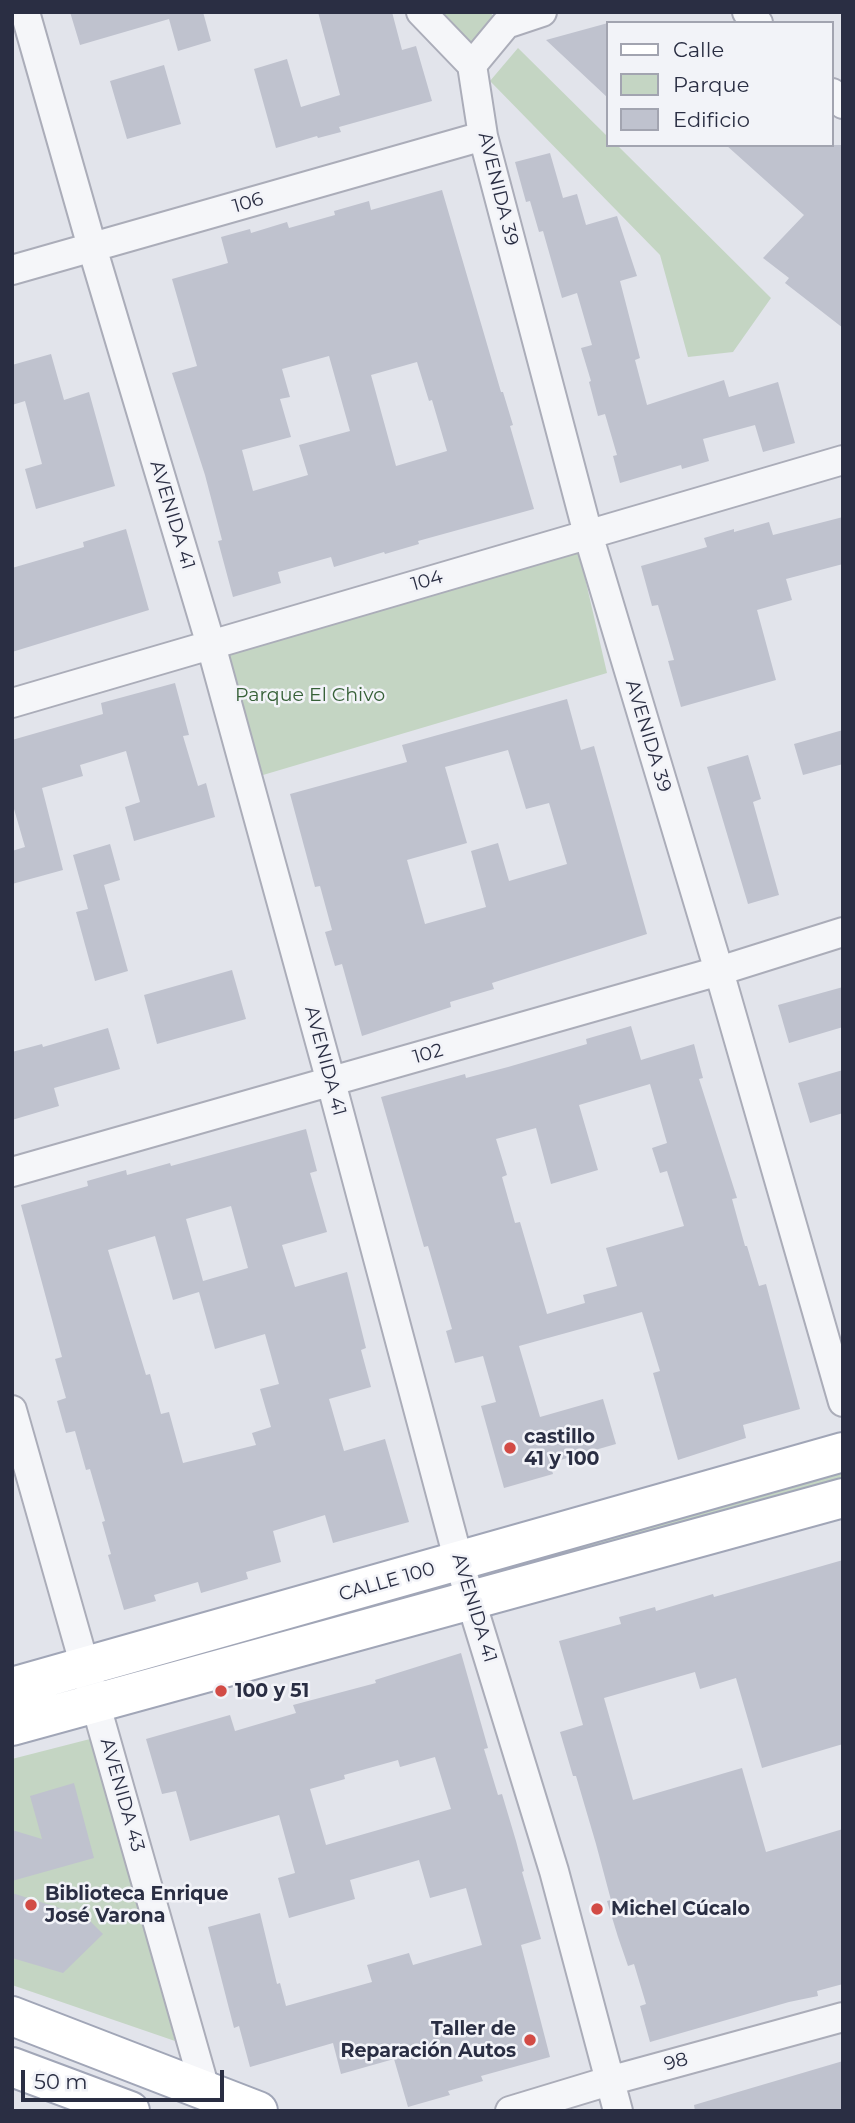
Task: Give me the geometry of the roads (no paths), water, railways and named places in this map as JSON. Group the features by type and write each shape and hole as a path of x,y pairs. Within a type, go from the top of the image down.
{"main road":[{"name":"CALLE 100","path":"12,1687 843,1452"},
{"name":"CALLE 100","path":"12,1726 843,1498"},
{"path":"12,2016 258,2111"},
{"path":"12,2067 130,2111"}],"street":[{"name":"AVENIDA 41","path":"26,12 92,247 211,645 459,1562 554,1871 618,2111"},
{"path":"421,12 472,65 506,24 542,12"},
{"name":"AVENIDA 39","path":"472,65 483,136 588,534 719,971 843,1402"},
{"name":"106","path":"12,270 483,136"},
{"name":"104","path":"12,703 843,460"},
{"name":"102","path":"12,1172 719,971 843,932"},
{"path":"12,1410 85,1666"},
{"name":"AVENIDA 43","path":"85,1666 205,2090"},
{"name":"98","path":"510,2111 843,2017"}],"place":[{"name":"castillo 41 y 100","path":"510,1448"},
{"name":"100 y 51","path":"221,1691"},
{"name":"Biblioteca Enrique José Varona","path":"31,1905"},
{"name":"Michel Cúcalo","path":"597,1909"},
{"name":"Taller de Reparación Autos","path":"530,2040"}],"park label":[{"name":"Parque El Chivo","path":"310,695"}]}
